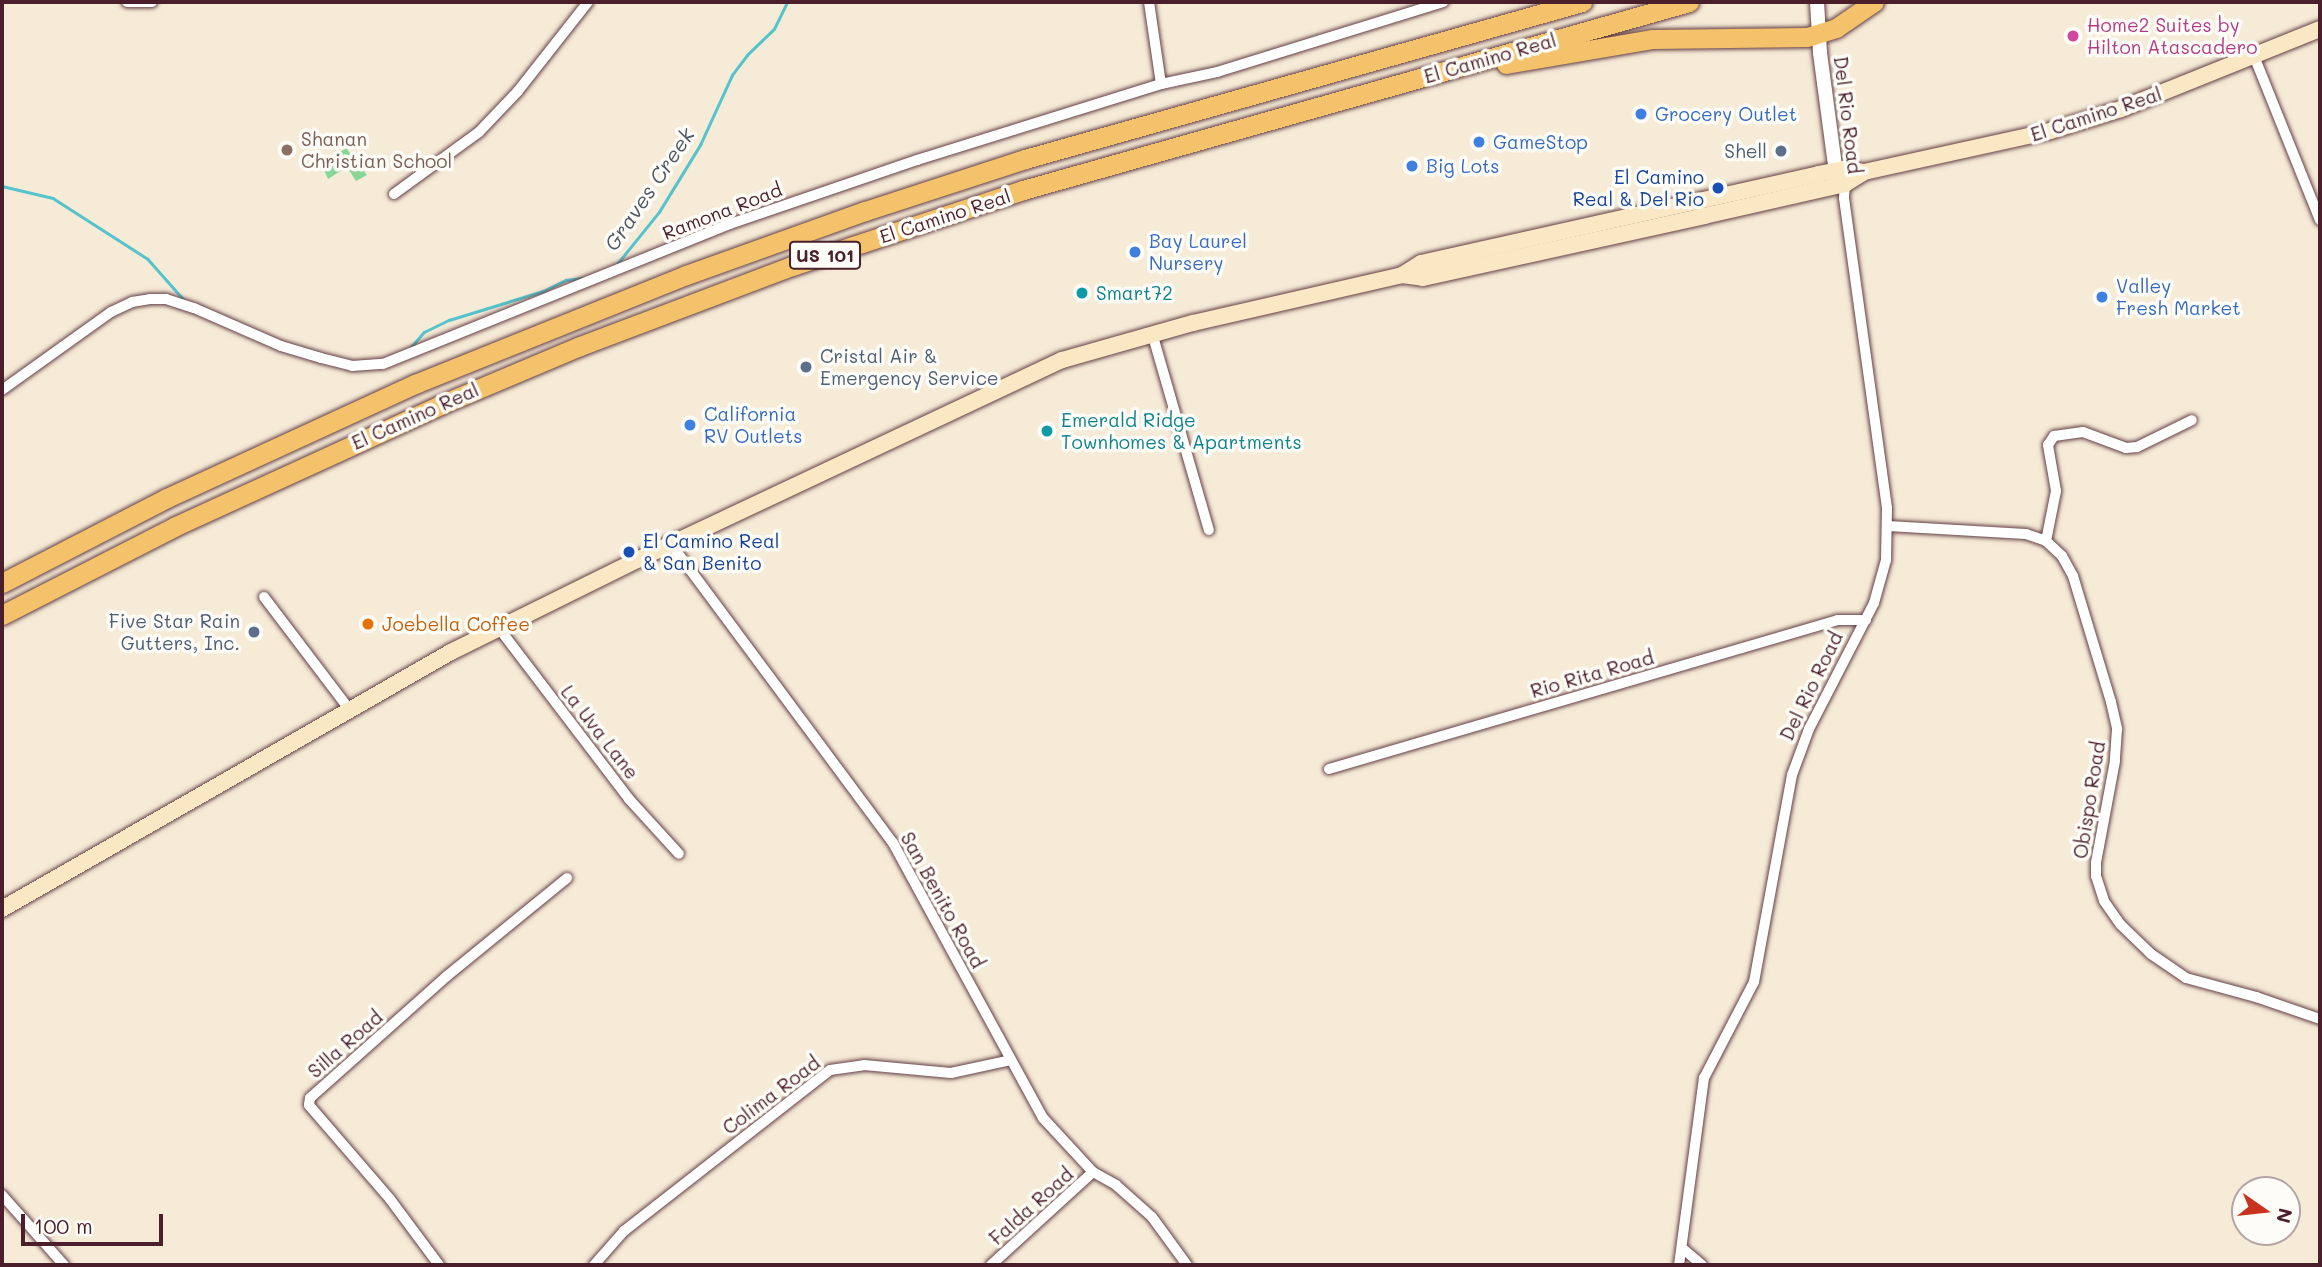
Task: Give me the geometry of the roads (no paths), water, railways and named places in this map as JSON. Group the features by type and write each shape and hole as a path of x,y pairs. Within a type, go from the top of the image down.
{"highway":[{"path":"1502,24 1547,2"},
{"name":"El Camino Real","path":"2,583 167,498 331,422 569,320 686,275 865,211 1025,159 1582,2"},
{"name":"El Camino Real","path":"2,615 176,526 308,463 465,394 684,306 870,240 1023,191 1689,2"},
{"path":"1419,78 1653,39 1723,36 1791,38 1821,34 1836,28 1874,2"}],"main road":[{"name":"El Camino Real","path":"2,909 349,709 498,627 1028,374 1098,348 1153,333 1402,275 1423,278 1487,264 1841,182 1864,172 2067,126 2121,109 2320,29"}],"street":[{"path":"127,2 152,2"},
{"path":"394,194 479,132 526,82 588,2"},
{"path":"1149,2 1161,84"},
{"name":"Ramona Road","path":"2,390 111,312 132,302 150,299 179,302 281,346 321,358 352,366 383,363 730,224 917,160 1161,84 1217,72 1443,2"},
{"name":"Del Rio Road","path":"1679,1265 1688,1177 1704,1078 1755,982 1792,775 1809,729 1866,620 1883,576 1888,526 1841,182 1820,53 1821,34 1817,2"},
{"path":"2254,56 2320,220"},
{"path":"1153,333 1166,390 1209,530"},
{"path":"1888,526 2015,532 2046,541 2056,491 2048,445 2054,436 2083,432 2126,448 2137,447 2192,420"},
{"name":"Obispo Road","path":"2046,541 2062,556 2073,576 2115,718 2116,750 2096,863 2096,876 2104,901 2121,925 2151,954 2186,978 2256,997 2320,1019"},
{"name":"San Benito Road","path":"671,544 893,844 1043,1118 1093,1172 1116,1185 1153,1217 1183,1262"},
{"path":"264,597 349,709"},
{"name":"Rio Rita Road","path":"1329,769 1838,620 1866,620"},
{"name":"La Uva Lane","path":"498,627 629,799 679,854"},
{"name":"Silla Road","path":"439,1265 390,1199 309,1105 310,1098 447,976 567,878"},
{"name":"Colima Road","path":"594,1265 624,1231 830,1070 864,1065 951,1073 1011,1060"},
{"name":"Falda Road","path":"991,1265 1093,1172"},
{"path":"2,1195 64,1265"},
{"path":"1682,1248 1702,1265"}],"waterway":[{"name":"Graves Creek","path":"617,264 659,212 700,145 732,75 747,55 774,29 787,2"},
{"name":"Graves Creek","path":"2,186 53,198 148,259 184,300"},
{"name":"Graves Creek","path":"410,348 424,332 449,320 543,291 566,280 582,278"}],"place":[{"name":"Home2 Suites by Hilton Atascadero","path":"2073,36"},
{"name":"Grocery Outlet","path":"1641,114"},
{"name":"GameStop","path":"1479,142"},
{"name":"Shanan Christian School","path":"287,150"},
{"name":"Shell","path":"1781,151"},
{"name":"Big Lots","path":"1412,166"},
{"name":"El Camino Real & Del Rio","path":"1718,188"},
{"name":"Bay Laurel Nursery","path":"1135,252"},
{"name":"Smart72","path":"1082,293"},
{"name":"Valley Fresh Market","path":"2102,297"},
{"name":"Cristal Air & Emergency Service","path":"806,367"},
{"name":"California RV Outlets","path":"690,425"},
{"name":"Emerald Ridge Townhomes & Apartments","path":"1047,431"},
{"name":"El Camino Real & San Benito","path":"629,552"},
{"name":"Joebella Coffee","path":"368,624"},
{"name":"Five Star Rain Gutters, Inc.","path":"254,632"}]}
